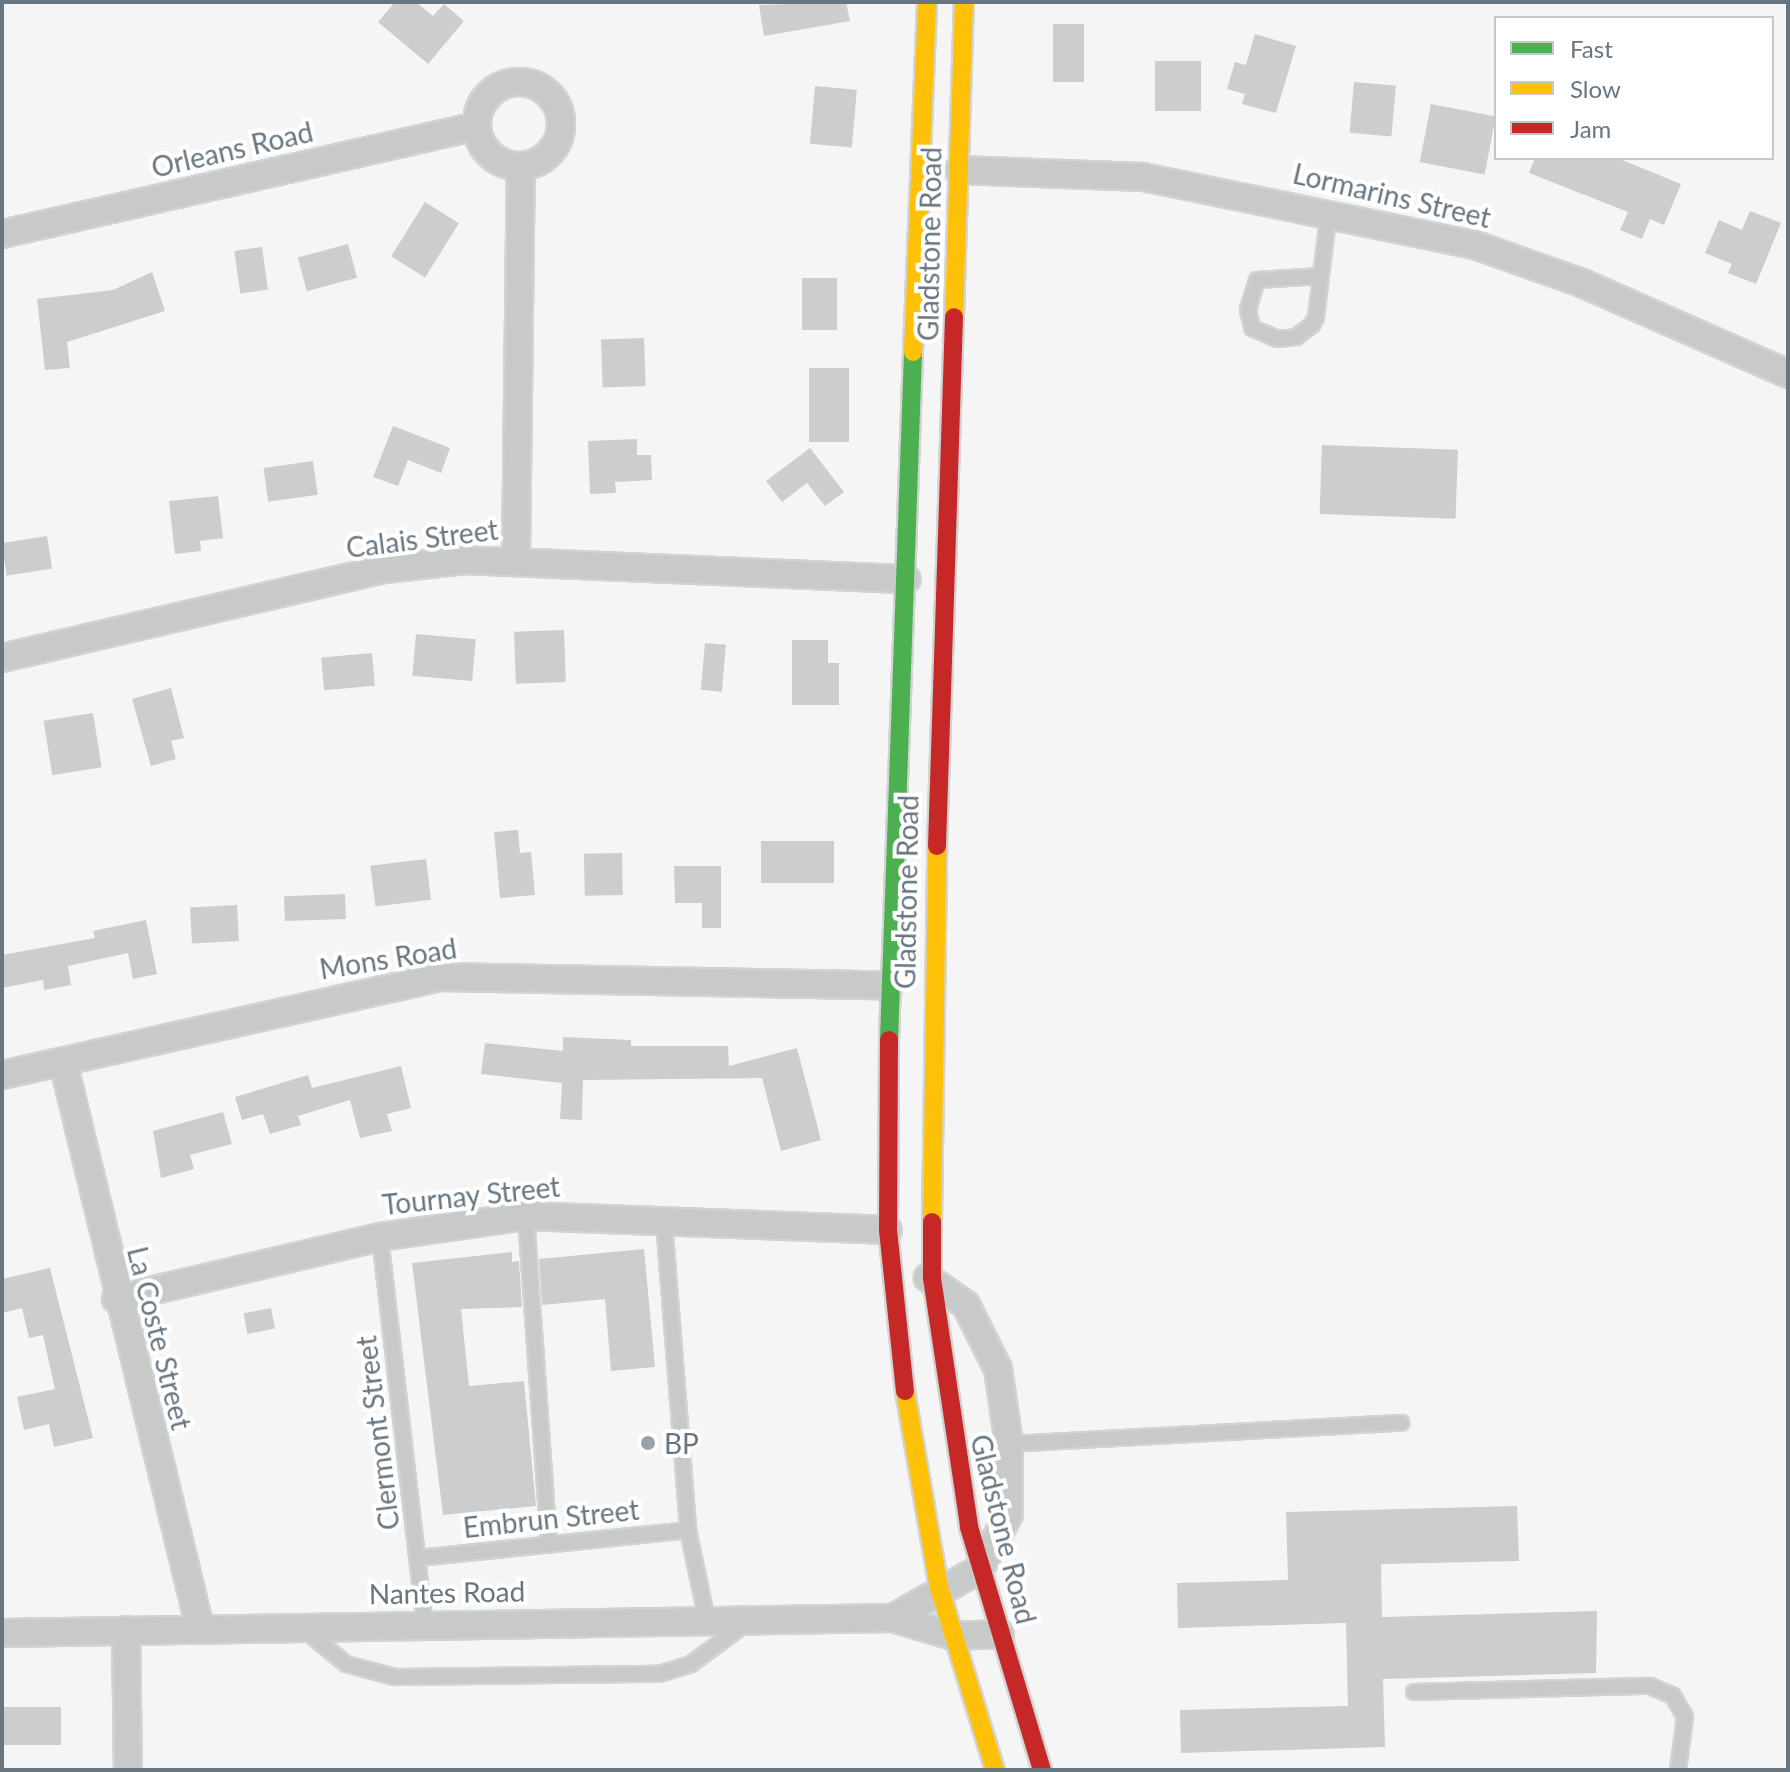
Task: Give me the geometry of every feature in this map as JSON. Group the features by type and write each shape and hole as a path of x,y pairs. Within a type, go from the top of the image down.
{"street":[{"name":"Gladstone Road","path":"927,2 906,613 913,953 931,1022 910,1195 888,1230 891,1277 911,1449 939,1587 953,1636 1004,1727 1042,1770"},
{"name":"Gladstone Road","path":"964,2 944,613 913,953 889,986 888,1021 910,1195 932,1278 954,1446 980,1569 1000,1634 1004,1727 988,1768"},
{"path":"525,83 547,93 560,114 558,138 544,158 521,166 486,150 477,126 483,103 501,86 525,83"},
{"name":"Orleans Road","path":"2,234 477,126"},
{"path":"923,139 960,142"},
{"path":"516,559 521,166"},
{"name":"Lormarins Street","path":"959,170 1143,177 1329,211 1523,262 1788,374"},
{"path":"921,200 958,203"},
{"path":"908,546 929,542 947,548"},
{"name":"Calais Street","path":"2,658 385,569 516,559 907,579"},
{"path":"906,613 944,613"},
{"name":"Mons Road","path":"2,1075 440,977 889,986"},
{"path":"888,1021 931,1022"},
{"name":"La Coste Street","path":"63,1062 116,1299 200,1628"},
{"name":"Tournay Street","path":"116,1299 380,1237 526,1216 888,1230"},
{"path":"891,1277 932,1278 966,1305 989,1343 1009,1444 1009,1514 980,1569 939,1587 893,1618"},
{"name":"Nantes Road","path":"2,1633 425,1623 893,1618 953,1636 1000,1634"},
{"path":"126,1630 128,1770"}],"lane":[{"path":"1321,276 1257,280 1248,310 1252,328 1278,339 1306,332 1316,317 1329,211"},
{"path":"526,1216 549,1544"},
{"path":"664,1222 688,1530 707,1620"},
{"name":"Clermont Street","path":"380,1237 425,1623"},
{"path":"1009,1444 1401,1423"},
{"name":"Embrun Street","path":"418,1558 688,1530"},
{"path":"303,1628 346,1664 395,1677 659,1674 691,1664 751,1620"},
{"path":"1414,1692 1650,1686 1673,1696 1685,1717 1678,1770"}],"building":[{"path":"395,2 416,2 433,16 444,4 464,21 428,64 378,22"},
{"path":"846,2 850,21 764,36 759,5"},
{"path":"1053,24 1084,24 1084,82 1053,82"},
{"path":"1255,34 1296,46 1276,113 1242,104 1245,94 1227,89 1235,62 1246,65"},
{"path":"1155,61 1201,61 1201,111 1155,111"},
{"path":"1354,82 1396,86 1391,136 1350,133"},
{"path":"815,86 857,90 852,147 810,144"},
{"path":"1431,104 1494,116 1485,175 1420,162"},
{"path":"1534,160 1622,160 1681,184 1664,225 1650,219 1642,239 1620,230 1628,212 1529,173"},
{"path":"425,202 459,223 425,277 391,256"},
{"path":"1750,211 1781,223 1756,284 1728,273 1732,264 1705,253 1719,220 1742,230"},
{"path":"348,244 357,278 307,291 298,257"},
{"path":"262,247 268,290 240,293 234,251"},
{"path":"152,272 165,311 67,342 70,368 45,370 37,299 113,290"},
{"path":"802,278 837,278 837,330 802,330"},
{"path":"644,338 646,386 603,387 601,340"},
{"path":"809,368 849,368 849,442 809,442"},
{"path":"393,426 450,448 441,473 408,460 398,486 373,477"},
{"path":"637,439 637,455 651,455 652,480 615,482 616,493 590,494 588,441"},
{"path":"1322,445 1458,450 1456,519 1320,514"},
{"path":"810,448 844,492 825,506 807,483 782,502 766,481"},
{"path":"313,461 318,495 268,502 263,468"},
{"path":"218,496 223,538 200,541 201,551 175,554 169,501"},
{"path":"47,536 52,569 7,576 2,543"},
{"path":"564,630 566,682 516,684 514,632"},
{"path":"416,634 476,639 472,681 412,676"},
{"path":"792,640 828,640 828,663 839,663 839,705 792,705"},
{"path":"705,643 726,645 722,692 701,690"},
{"path":"372,653 375,686 324,690 321,657"},
{"path":"171,688 184,738 171,741 176,759 151,766 132,699"},
{"path":"93,713 102,767 52,775 44,721"},
{"path":"518,830 520,853 531,852 535,895 500,898 494,832"},
{"path":"761,841 834,841 834,883 761,883"},
{"path":"622,853 623,895 585,896 584,854"},
{"path":"426,859 431,900 375,907 370,866"},
{"path":"674,866 721,866 721,928 702,928 702,903 675,903"},
{"path":"345,894 346,919 285,921 284,896"},
{"path":"237,905 239,941 192,943 190,907"},
{"path":"146,920 157,974 133,979 128,953 68,966 71,985 44,990 43,980 2,988 2,955 95,938 93,931"},
{"path":"563,1037 631,1040 631,1046 728,1046 729,1066 797,1048 821,1140 781,1151 762,1078 583,1080 582,1120 560,1119 562,1083 481,1074 485,1043 563,1051"},
{"path":"401,1066 411,1108 387,1114 392,1131 360,1138 350,1100 298,1116 301,1125 270,1134 263,1114 242,1120 235,1097 308,1075 312,1088"},
{"path":"223,1112 232,1144 190,1155 194,1169 161,1178 153,1131"},
{"path":"644,1249 655,1367 611,1371 605,1299 542,1305 539,1259"},
{"path":"512,1252 512,1262 519,1261 522,1307 461,1309 469,1386 524,1381 536,1506 443,1515 412,1263"},
{"path":"50,1268 93,1438 54,1447 49,1424 24,1430 17,1397 55,1389 43,1335 29,1338 22,1308 2,1313 2,1279"},
{"path":"271,1308 275,1329 248,1334 244,1313"},
{"path":"1517,1506 1519,1561 1381,1564 1382,1617 1597,1611 1596,1673 1383,1679 1385,1747 1181,1753 1180,1710 1348,1706 1346,1623 1178,1628 1177,1583 1288,1580 1286,1512"},
{"path":"2,1707 61,1707 61,1745 2,1745"}],"traffic: fast":[{"path":"889,1040 913,352"}],"traffic: slow":[{"path":"913,352 927,2"},
{"path":"954,317 964,2"},
{"path":"932,1222 937,846"},
{"path":"905,1391 939,1587 995,1770"}],"traffic: jam":[{"path":"937,846 954,317"},
{"path":"889,1040 888,1230 905,1391"},
{"path":"932,1222 932,1278 969,1527 1042,1770"}],"place":[{"name":"BP","path":"648,1443"}]}
